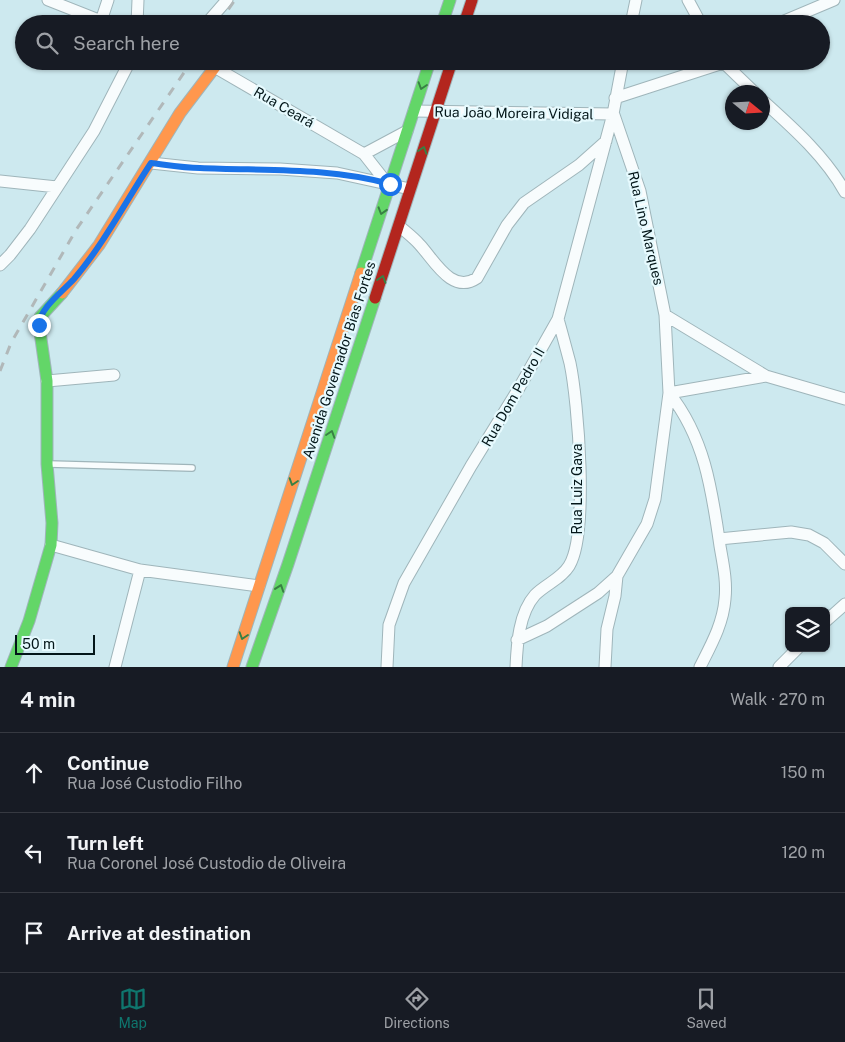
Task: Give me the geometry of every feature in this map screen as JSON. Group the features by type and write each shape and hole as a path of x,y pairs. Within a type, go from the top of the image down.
{"main road":[{"path":"445,15 450,0"},
{"path":"467,15 472,0"},
{"path":"14,662 29,621 51,545 52,523 47,464 47,381 39,325 40,317 74,279 99,245 180,113 214,70"},
{"name":"Avenida Governador Bias Fortes","path":"233,667 341,337 388,183 427,70"},
{"name":"Avenida Governador Bias Fortes","path":"252,667 288,564 449,70"},
{"path":"341,337 360,343"},
{"path":"268,560 288,564"}],"street":[{"path":"48,0 87,15"},
{"path":"106,15 108,0"},
{"path":"137,15 138,0"},
{"path":"214,15 227,0"},
{"path":"633,15 636,0"},
{"path":"688,0 696,15"},
{"path":"798,15 834,0"},
{"path":"0,265 30,229 94,131 125,70"},
{"name":"Rua Ceará","path":"221,70 364,154 388,183"},
{"name":"Rua Dom Pedro II","path":"387,667 389,625 404,583 558,319 614,114 621,70"},
{"path":"616,98 698,70"},
{"path":"731,70 747,85"},
{"path":"770,107 801,135 838,179 845,192"},
{"name":"Rua João Moreira Vidigal","path":"414,111 614,114"},
{"name":"Rua Lino Marques","path":"614,114 640,191 665,315 669,393 654,499 647,524 617,576"},
{"path":"364,154 407,131"},
{"path":"399,226 419,243 449,278 456,282 472,281 477,278 507,225 524,203 578,165 606,141"},
{"path":"151,163 198,168 280,169 337,173 410,189"},
{"path":"0,181 57,187"},
{"path":"665,315 766,376 845,399"},
{"name":"Rua Luiz Gava","path":"516,667 517,640 526,610 534,596 559,577 569,566 576,551 577,543 580,488 575,399 570,362 558,319"},
{"path":"47,381 114,375"},
{"path":"700,667 715,638 723,615 726,580 708,478 697,438 688,419 669,393 766,376"},
{"path":"719,539 791,532 809,535 824,543 845,564"},
{"path":"51,545 140,570 259,586"},
{"path":"115,667 140,570"},
{"path":"517,640 547,626 598,593 617,576"},
{"path":"605,667 607,629 616,596 617,576"},
{"path":"830,617 845,604"},
{"path":"779,667 794,652"}],"lane":[{"path":"47,464 192,468"}],"railway":[{"path":"224,15 235,0"},
{"path":"0,371 11,343 76,230 186,70"}],"traffic: fast":[{"path":"445,15 450,0"},
{"path":"361,273 427,70"},
{"path":"11,667 29,621 51,545 52,523 47,464 47,381 39,325 40,317 62,293"},
{"path":"252,667 288,564 375,298"}],"traffic: slow":[{"path":"62,293 99,245 180,113 213,70"},
{"path":"233,667 361,273"}],"traffic: jam":[{"path":"467,15 472,0"},
{"path":"375,298 449,70"}],"route":[{"path":"39,325 42,314 74,279 99,245 151,163 198,168 280,169 337,173 390,184"}]}
